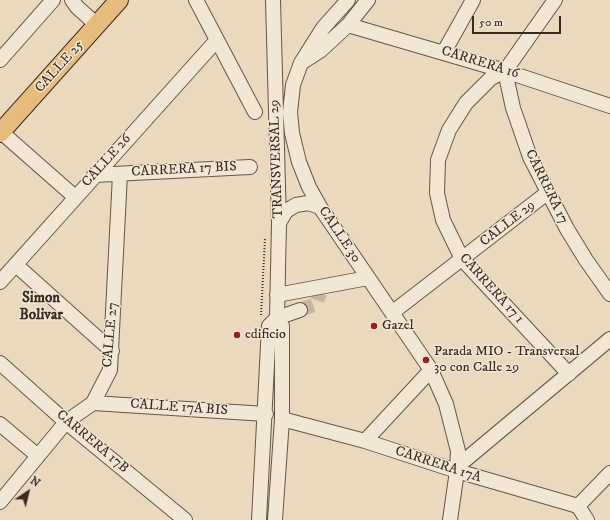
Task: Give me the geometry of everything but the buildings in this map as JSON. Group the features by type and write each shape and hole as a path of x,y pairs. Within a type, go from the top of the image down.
{"main road":[{"name":"CALLE 25","path":"0,132 119,0"}],"street":[{"path":"0,60 53,0"},
{"path":"72,0 77,7 97,25"},
{"path":"196,0 216,41 255,112"},
{"name":"TRANSVERSAL 29","path":"273,0 279,223 277,318 282,326 282,419 275,520"},
{"name":"CALLE 30","path":"348,0 320,33 301,63 292,85 290,112 292,133 299,162 309,187 320,207 393,312 431,370 446,404 458,451 450,520"},
{"path":"301,63 321,50 348,25 368,0"},
{"path":"444,52 473,0"},
{"path":"505,71 555,0"},
{"name":"CARRERA 16","path":"348,25 444,52 610,106"},
{"name":"CALLE 26","path":"0,282 74,197 216,41"},
{"name":"CARRERA 17","path":"505,71 513,108 530,157 547,193 586,260 610,294"},
{"name":"CARRERA 17 1","path":"505,71 491,78 466,103 449,130 438,160 437,193 443,220 462,259 569,374"},
{"path":"0,132 74,197"},
{"name":"CARRERA 17 BIS","path":"94,175 250,167"},
{"name":"CALLE 27","path":"0,502 66,422 93,403 110,370 120,174"},
{"name":"CALLE 29","path":"393,312 547,193"},
{"path":"279,223 286,211 296,205 308,203 320,207"},
{"path":"16,265 112,351"},
{"path":"277,295 321,290 368,278"},
{"path":"277,318 300,310"},
{"name":"TRANSVERSAL 29","path":"259,520 270,326 277,318"},
{"path":"457,469 610,339"},
{"name":"CARRERA 17B","path":"0,363 66,422 186,520"},
{"path":"365,441 431,370"},
{"name":"CALLE 17A BIS","path":"93,403 266,414"},
{"name":"CARRERA 17A","path":"282,419 365,441 578,506"},
{"path":"0,424 38,456"},
{"path":"587,520 578,506 610,473"}],"tunnel":[{"path":"300,310 316,304 320,293"}],"place":[{"name":"Gazel","path":"374,326"},
{"name":"edificio","path":"237,335"},
{"name":"Parada MIO - Transversal 30 con Calle 29","path":"426,360"}],"district":[{"name":"Simon Bolivar","path":"41,308"}]}
